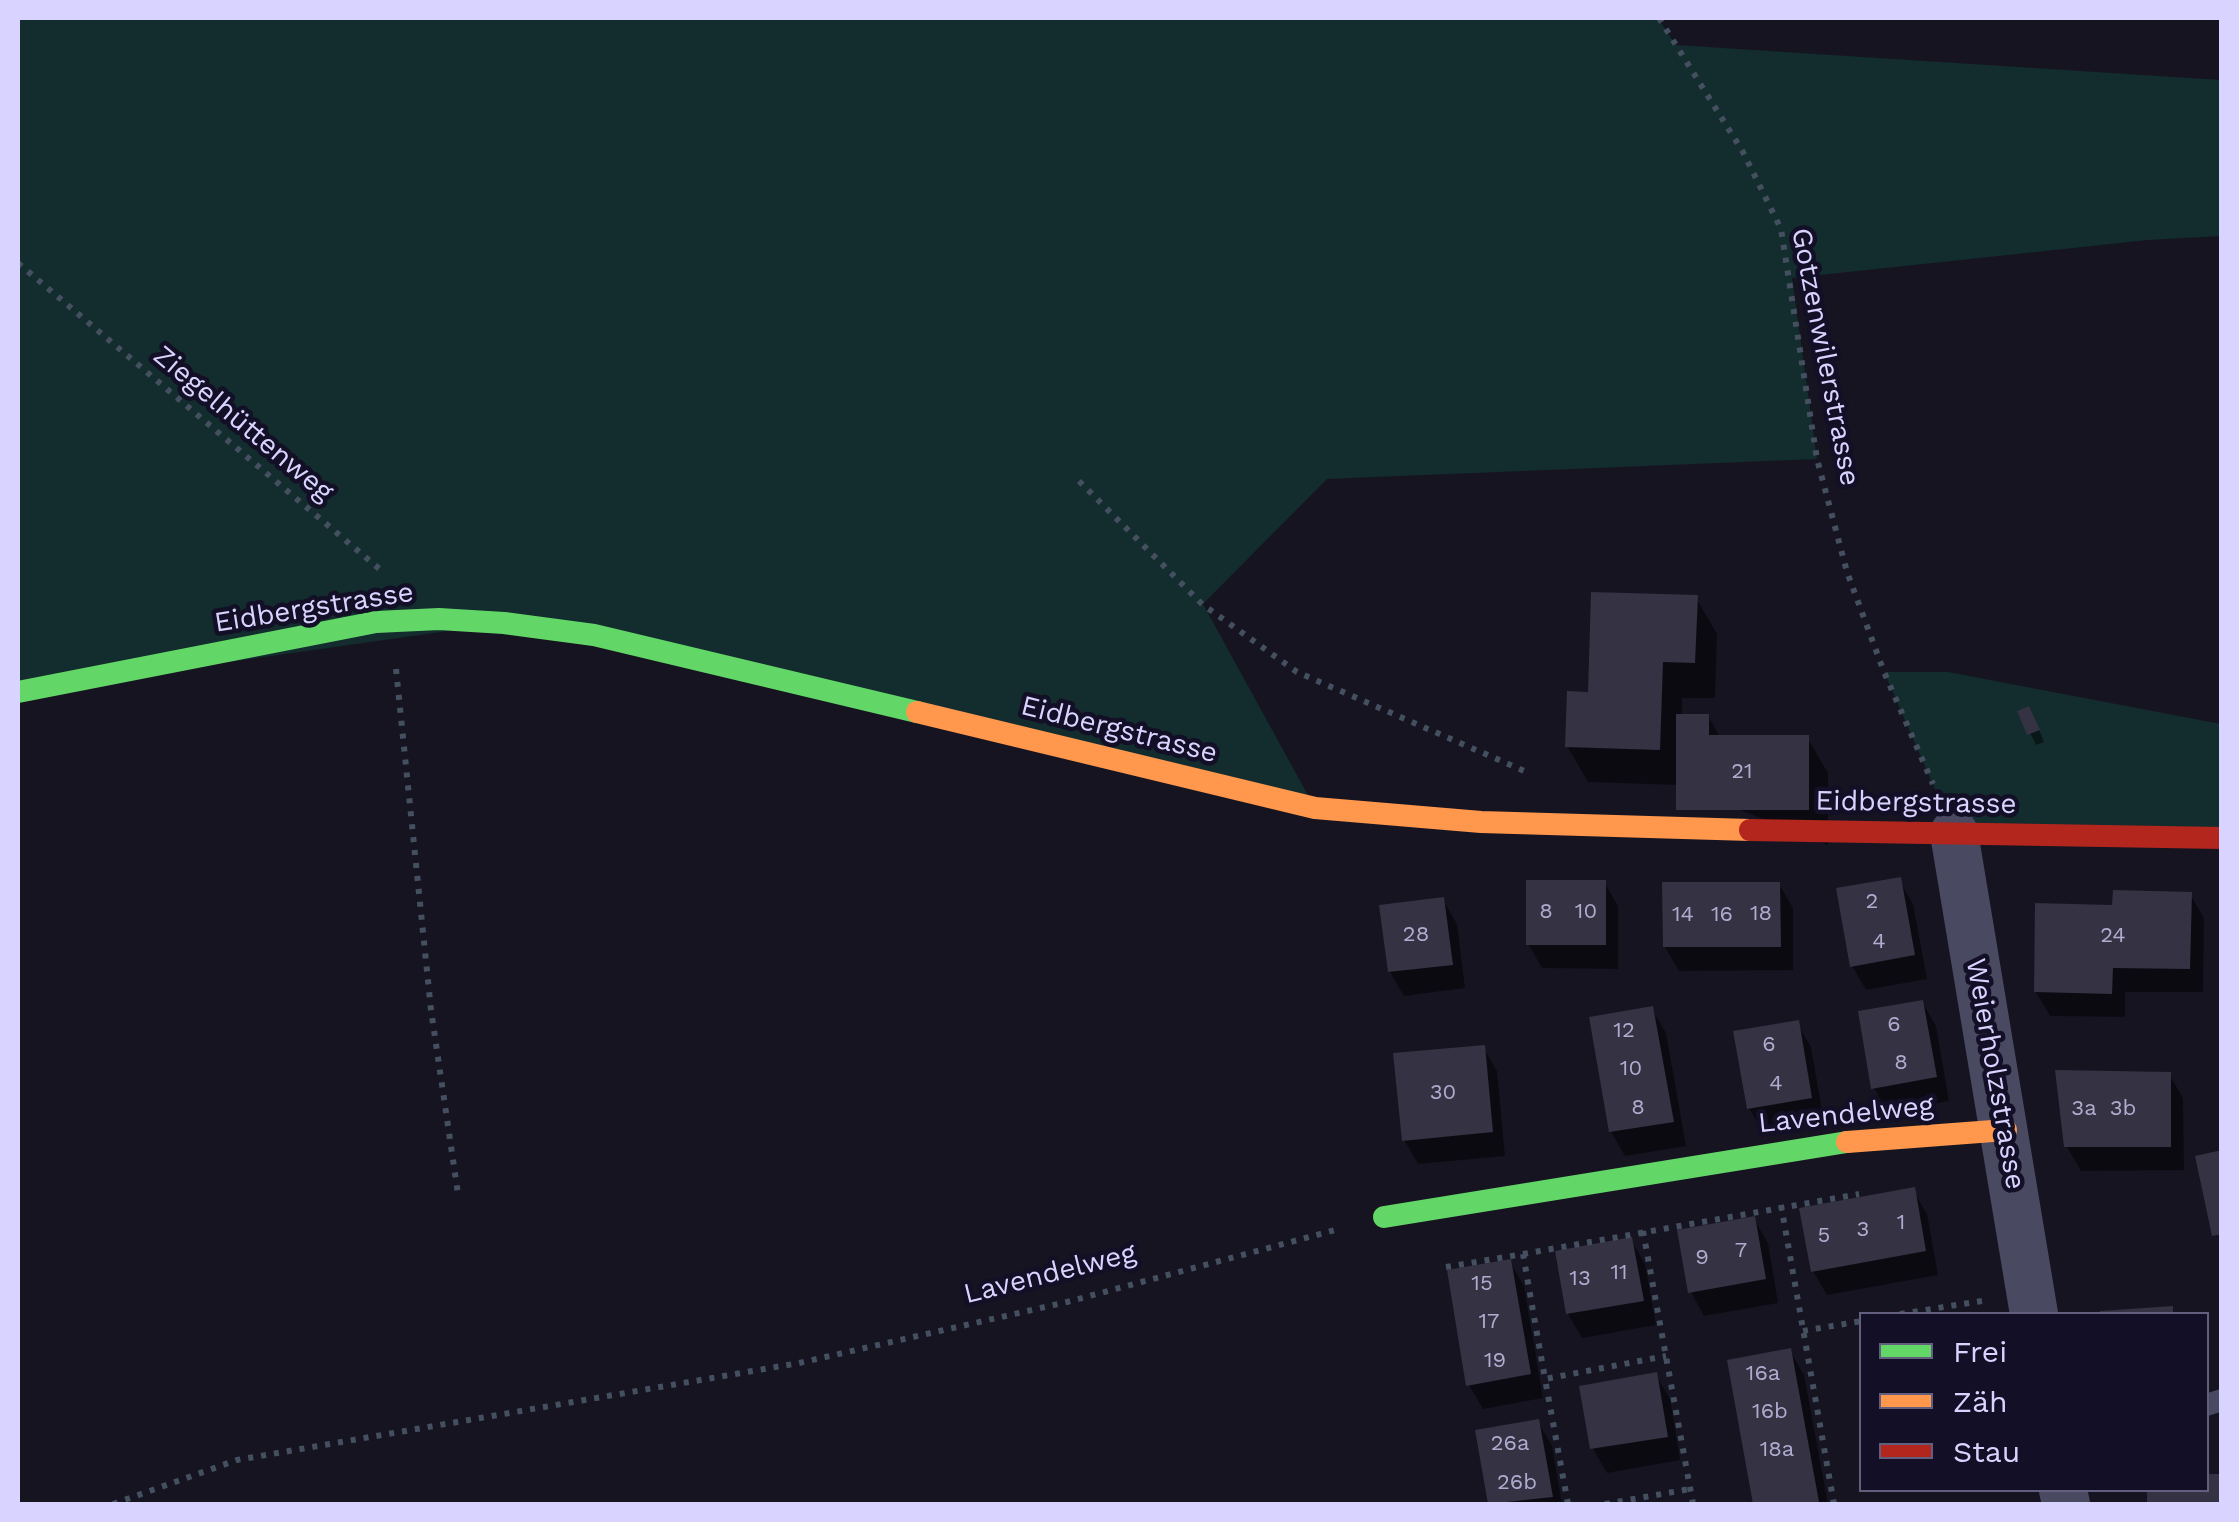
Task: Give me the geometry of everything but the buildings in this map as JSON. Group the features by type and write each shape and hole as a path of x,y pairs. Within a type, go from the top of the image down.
{"street":[{"name":"Eidbergstrasse","path":"18,692 392,622 439,619 594,635 1315,808 1482,822 2222,838"},
{"name":"Weierholzstrasse","path":"1954,833 2032,1303"},
{"name":"Lavendelweg","path":"1384,1217 1827,1143 2006,1130"}],"path":[{"name":"Gotzenwilerstrasse","path":"1658,18 1743,152 1781,229 1817,459 1848,572 1884,672 1954,833"},
{"name":"Ziegelhüttenweg","path":"18,263 439,619"},
{"path":"1079,481 1202,604 1297,672 1546,781"},
{"path":"392,622 426,974 458,1194"},
{"path":"1446,1267 1878,1190"},
{"path":"1782,1207 1834,1504"},
{"name":"Lavendelweg","path":"113,1504 237,1460 799,1363 1067,1302 1384,1217"},
{"path":"1644,1232 1693,1504"},
{"path":"1522,1254 1568,1504"},
{"path":"1924,1312 2032,1303"},
{"path":"1804,1331 1859,1322"},
{"path":"1545,1379 1666,1356"},
{"path":"1605,1504 1690,1490"}],"green space":[{"path":"18,18 1658,18 1676,45 2221,80 2221,236 2148,240 1792,278 1817,459 1327,479 1203,604 1315,808 504,623 18,692"},
{"path":"1884,672 1948,672 2221,724 2221,838 1954,833"}],"traffic: fast":[{"path":"18,692 376,622 439,619 594,635 917,712"},
{"path":"1384,1217 1847,1142"}],"traffic: slow":[{"path":"917,712 1315,808 1481,822 1750,830"},
{"path":"1847,1142 2006,1130"}],"traffic: jam":[{"path":"1750,830 2222,838"}]}
